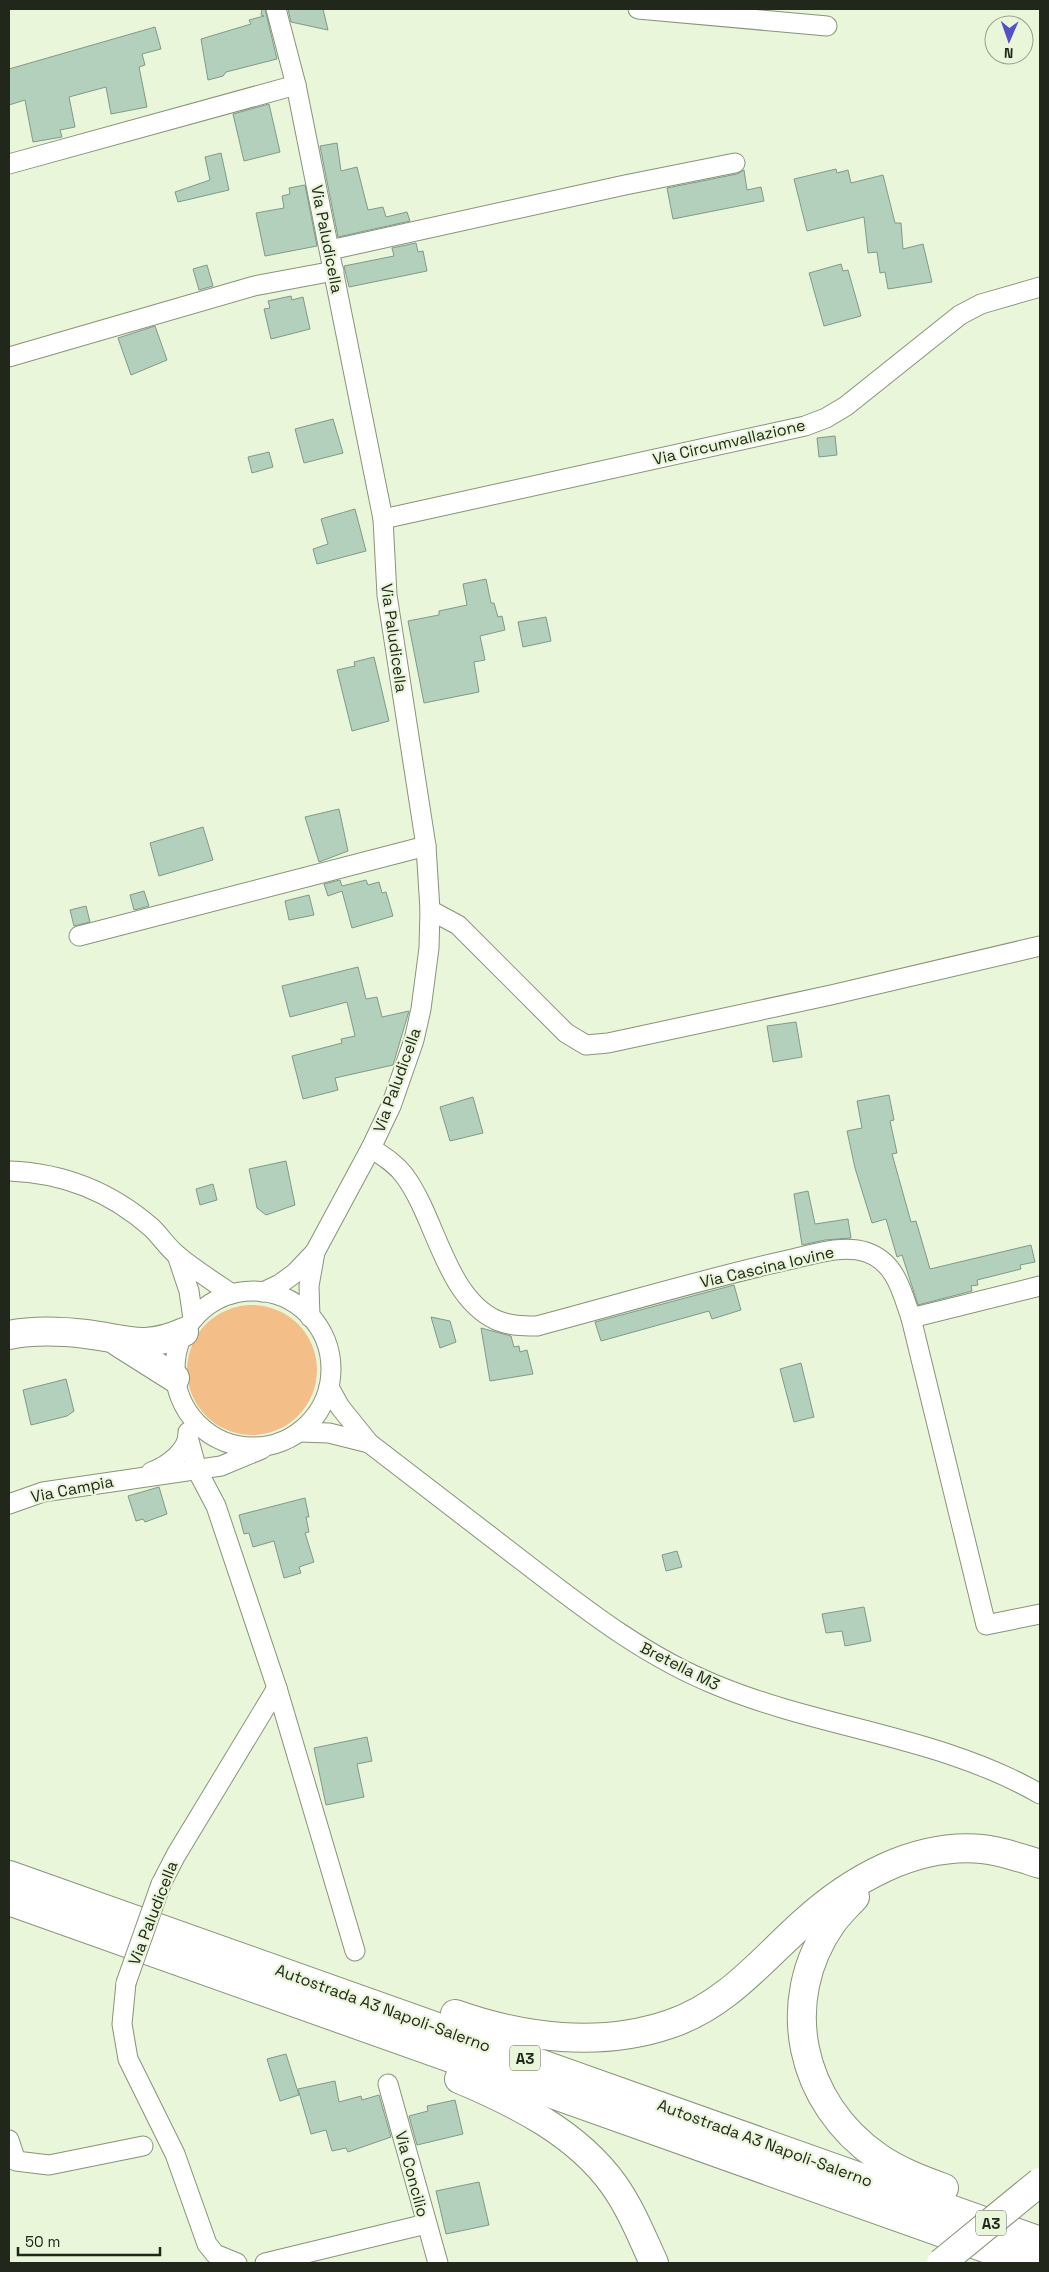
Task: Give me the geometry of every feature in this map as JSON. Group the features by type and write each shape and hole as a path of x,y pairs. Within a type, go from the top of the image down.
{"highway":[{"path":"9,1335 28,1332 62,1332 146,1343 164,1341 188,1326"},
{"path":"115,1340 175,1378"},
{"name":"A3","path":"189,1952 282,1960 366,1984 478,2023 507,2030 572,2038 608,2037 640,2032 671,2024 703,2008 736,1987 802,1924 846,1888 907,1858 949,1849 981,1849 1005,1853 1040,1864"},
{"name":"A3","path":"879,1872 833,1922 820,1944 809,1972 803,1999 802,2030 807,2058 816,2087 838,2120 851,2135 879,2158 916,2178 1040,2224"},
{"name":"Autostrada A3 Napoli-Salerno","path":"9,1875 189,1952 1027,2263"},
{"name":"Autostrada A3 Napoli-Salerno","path":"9,1901 189,1952 1040,2242"},
{"name":"A3","path":"189,1952 265,2004 342,2038 456,2078 535,2116 596,2163 615,2186 654,2263"},
{"name":"A3","path":"941,2263 1040,2182"}],"street":[{"name":"Via Paludicella","path":"263,1292 280,1284 295,1273 315,1252 372,1148 391,1106 414,1040 426,979 430,910 426,846 387,595 383,519 296,85 276,9"},
{"path":"638,9 827,26"},
{"path":"9,164 296,85"},
{"path":"330,250 624,185 735,164"},
{"path":"9,357 254,286 334,272"},
{"name":"Via Circumvallazione","path":"383,519 805,426 846,406 960,315 981,304 1040,287"},
{"path":"79,936 426,846"},
{"path":"430,910 458,925 566,1034 586,1045 608,1043 831,995 1040,946"},
{"name":"Via Cascina Iovine","path":"372,1148 390,1160 404,1175 423,1207 447,1262 466,1296 481,1310 496,1320 513,1326 537,1326 752,1268 826,1252 846,1250 866,1252 886,1263 898,1280 911,1318 986,1624 1040,1614"},
{"path":"9,1171 55,1176 78,1182 107,1195 131,1210 154,1230 177,1255 232,1294"},
{"name":"Via Paludicella","path":"310,1317 309,1286 315,1252"},
{"path":"177,1255 189,1291 188,1326"},
{"path":"911,1318 1040,1286"},
{"path":"263,1292 292,1302 310,1317 324,1336 332,1368 330,1387 323,1404 313,1419 300,1432 284,1441 267,1446 248,1448 230,1444 213,1437 198,1426 187,1412 179,1395 175,1378 178,1347 188,1326 204,1308 232,1294 263,1292"},
{"name":"Bretella M3","path":"330,1387 340,1407 369,1443 607,1626 656,1657 716,1685 781,1708 954,1754 1002,1774 1040,1794"},
{"path":"187,1412 188,1437 197,1470 216,1506 277,1688 355,1951"},
{"name":"Bretella M3","path":"300,1432 329,1434 369,1443"},
{"path":"136,1478 174,1459 183,1449 188,1437"},
{"path":"136,1478 221,1466 242,1459 267,1446"},
{"path":"216,1506 218,1483 242,1459"},
{"name":"Via Campia","path":"9,1504 43,1492 136,1478"},
{"name":"Via Paludicella","path":"237,2263 215,2254 207,2244 175,2154 128,2059 122,2024 126,1984 161,1884 176,1855 277,1688"},
{"name":"Via Concilio","path":"388,2084 438,2263"},
{"path":"9,2140 16,2161 49,2165 143,2146"},
{"path":"265,2263 426,2224"}],"shaded area":[{"path":"252,1305 277,1310 298,1324 312,1345 317,1370 312,1395 298,1416 277,1430 252,1435 227,1430 206,1416 192,1395 187,1370 192,1345 206,1324 227,1310"}],"building":[{"path":"262,9 265,9 277,59 226,72 223,76 208,80 201,39 251,24 249,20 264,16 261,15"},
{"path":"288,9 323,9 328,30 291,22"},
{"path":"155,27 161,49 142,54 145,65 139,67 147,107 111,114 106,87 69,97 75,127 60,130 62,137 33,142 25,100 9,105 9,69"},
{"path":"269,104 280,152 244,161 233,114"},
{"path":"337,143 341,171 357,167 368,210 383,207 386,217 407,212 410,221 338,237 320,146"},
{"path":"221,153 229,190 178,202 175,192 210,180 205,157"},
{"path":"836,169 837,173 848,170 851,183 883,175 895,223 901,223 903,249 923,244 932,282 888,289 885,272 880,273 877,252 868,253 864,217 807,231 794,179"},
{"path":"744,170 747,190 761,187 764,201 673,219 667,188 737,174"},
{"path":"305,185 317,246 265,256 256,213 284,208 282,196 290,194 289,188"},
{"path":"416,243 418,252 423,251 427,271 349,287 344,266 394,256 392,248"},
{"path":"841,264 843,271 848,270 861,316 824,326 809,273"},
{"path":"207,265 213,286 199,290 193,269"},
{"path":"291,296 292,300 303,297 310,329 271,339 264,309 270,308 268,301"},
{"path":"155,326 167,360 131,375 118,338"},
{"path":"333,419 343,453 304,463 295,429"},
{"path":"835,436 837,455 819,457 817,438"},
{"path":"269,452 273,467 252,473 248,457"},
{"path":"355,509 366,551 317,564 313,549 328,544 321,519"},
{"path":"486,579 491,603 494,603 498,617 502,616 505,630 480,636 485,660 474,662 479,692 424,703 408,621 439,615 439,611 467,605 463,584"},
{"path":"546,617 551,641 523,647 518,622"},
{"path":"374,657 389,721 352,731 337,670 355,666 354,662"},
{"path":"339,809 348,851 319,862 305,817"},
{"path":"203,827 213,860 159,876 150,843"},
{"path":"340,880 342,886 366,880 368,885 379,882 382,893 386,892 393,916 352,928 342,891 328,896 324,884"},
{"path":"144,891 149,906 134,910 130,895"},
{"path":"309,895 314,915 289,920 285,901"},
{"path":"86,906 90,922 74,926 70,910"},
{"path":"358,967 366,999 377,997 382,1017 409,1011 393,1065 335,1078 338,1090 303,1099 292,1056 342,1043 341,1039 355,1036 347,1002 290,1017 282,986"},
{"path":"796,1022 802,1057 773,1062 767,1026"},
{"path":"889,1095 894,1120 890,1121 897,1153 892,1154 911,1222 916,1221 930,1269 1031,1245 1035,1262 1020,1265 1021,1269 977,1280 978,1285 971,1286 972,1291 918,1305 902,1255 897,1257 886,1219 872,1223 855,1168 847,1131 862,1128 857,1101"},
{"path":"473,1097 483,1133 450,1141 440,1107"},
{"path":"286,1161 295,1205 266,1215 257,1208 249,1169"},
{"path":"213,1184 217,1200 200,1205 196,1189"},
{"path":"808,1191 815,1224 848,1219 851,1238 825,1240 802,1245 794,1194"},
{"path":"734,1285 741,1310 712,1319 709,1311 601,1341 595,1322"},
{"path":"431,1317 450,1321 456,1342 440,1348"},
{"path":"481,1328 511,1336 514,1347 519,1346 520,1352 527,1350 533,1374 490,1381"},
{"path":"801,1363 814,1417 794,1422 780,1369"},
{"path":"66,1379 74,1411 67,1416 31,1425 23,1390"},
{"path":"159,1487 167,1514 145,1522 143,1519 136,1521 128,1496"},
{"path":"305,1498 309,1517 306,1517 309,1532 305,1533 314,1562 299,1567 301,1573 284,1578 274,1541 253,1547 249,1533 244,1534 239,1515"},
{"path":"677,1551 682,1567 666,1571 662,1555"},
{"path":"864,1607 871,1641 845,1646 842,1631 826,1633 822,1614"},
{"path":"367,1737 372,1761 357,1764 364,1797 326,1805 314,1748"},
{"path":"286,2054 299,2095 280,2101 267,2059"},
{"path":"335,2081 339,2102 361,2096 362,2100 379,2095 391,2137 348,2152 346,2148 332,2151 326,2130 311,2134 298,2089"},
{"path":"455,2100 463,2134 417,2145 409,2116 428,2111 427,2106"},
{"path":"479,2182 489,2225 446,2234 436,2191"}]}
